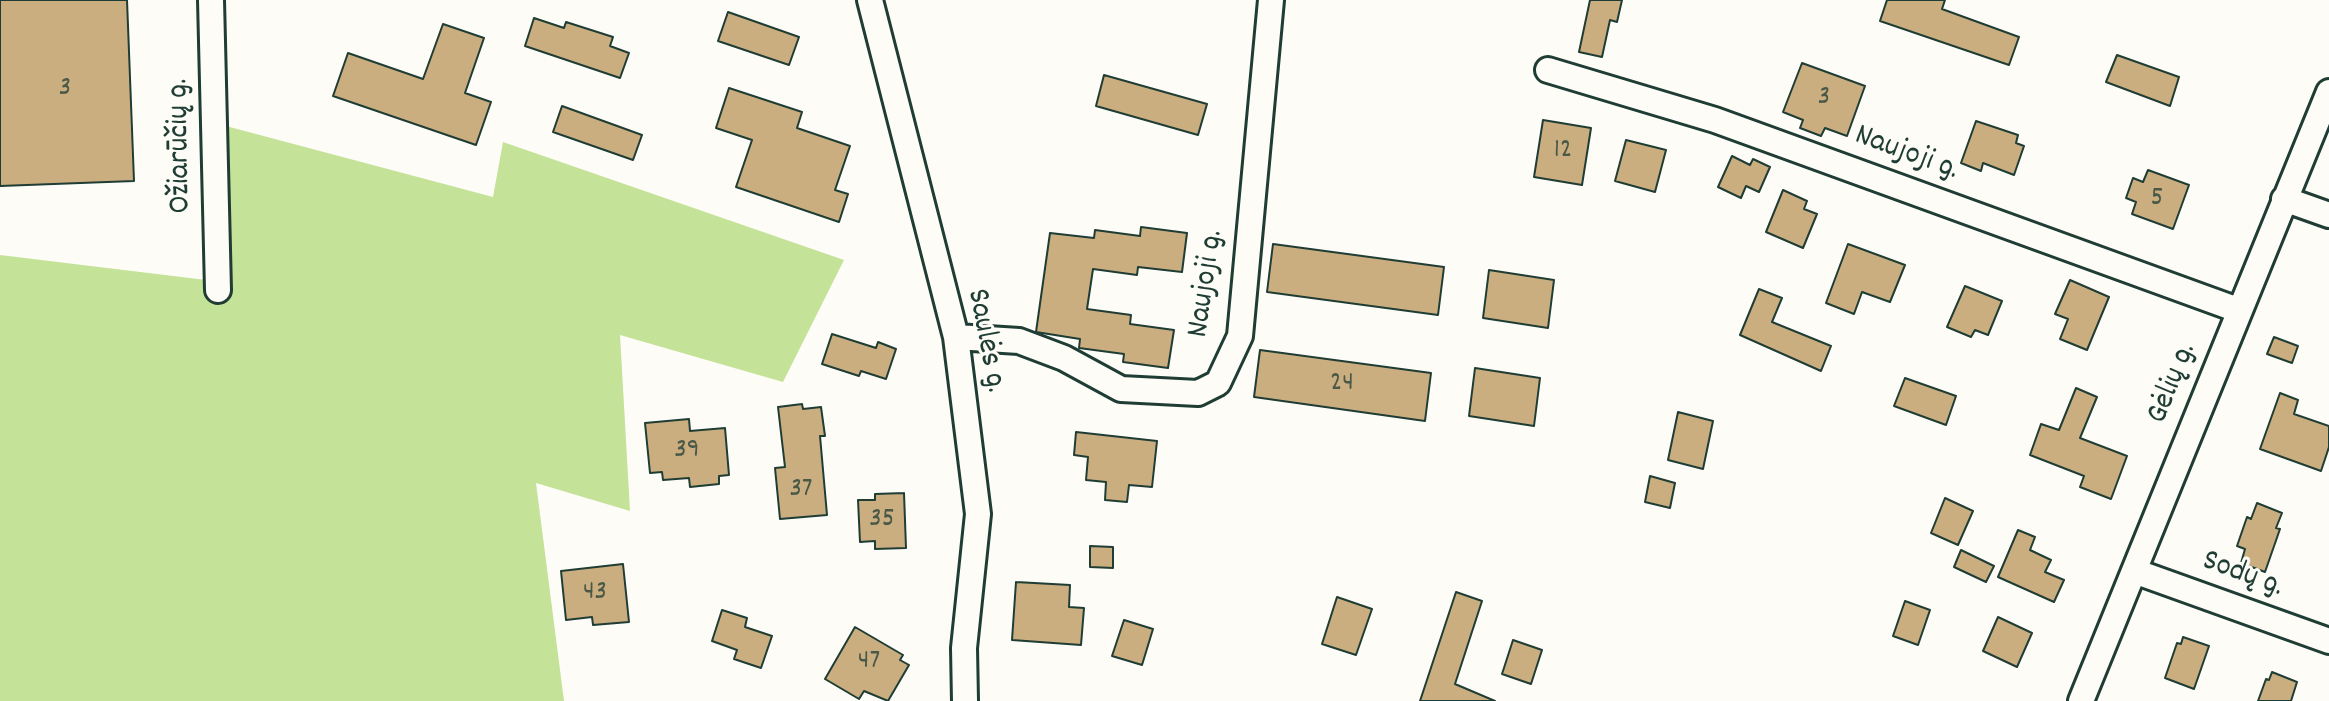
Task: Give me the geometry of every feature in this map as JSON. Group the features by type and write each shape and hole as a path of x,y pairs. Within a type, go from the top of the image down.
{"street":[{"name":"Ožiarūčių g.","path":"211,0 218,290"},
{"name":"Saulės g.","path":"870,0 956,337 978,514 964,648 965,701"},
{"name":"Naujoji g.","path":"956,337 1019,341 1064,358 1121,389 1198,393 1218,383 1240,336 1270,6"},
{"name":"Naujoji g.","path":"1548,70 1715,120 2238,310"},
{"name":"Gėlių g.","path":"2081,701 2329,92"},
{"path":"2284,199 2329,215"},
{"name":"Sodų g.","path":"2134,571 2329,641"}],"green space":[{"path":"226,126 493,197 503,142 844,260 783,382 620,335 630,511 536,483 564,701 0,701 0,255 231,283"}],"building":[{"path":"0,0 127,0 134,181 0,186"},
{"path":"1590,0 1622,0 1617,22 1610,20 1602,57 1579,52"},
{"path":"1887,0 1945,0 1942,9 2019,37 2009,65 1880,21"},
{"path":"728,12 799,37 789,65 718,41"},
{"path":"534,18 564,28 566,22 613,37 610,46 629,53 620,78 525,46"},
{"path":"443,24 484,38 465,93 491,102 476,145 333,96 348,53 423,79"},
{"path":"2117,55 2179,77 2170,106 2106,82"},
{"path":"1802,63 1865,86 1847,136 1825,128 1821,136 1800,128 1803,120 1783,112"},
{"path":"1104,75 1207,104 1198,135 1096,106"},
{"path":"729,88 802,112 797,128 850,146 835,190 848,194 839,222 736,187 752,140 716,128"},
{"path":"562,106 642,135 633,160 553,132"},
{"path":"1543,120 1591,128 1582,185 1534,177"},
{"path":"1976,121 2018,135 2016,143 2024,146 2014,175 1983,163 1981,171 1961,163"},
{"path":"1626,140 1666,150 1655,192 1615,181"},
{"path":"1732,156 1750,165 1753,159 1770,167 1759,192 1746,186 1741,198 1718,187"},
{"path":"2148,170 2189,185 2173,229 2132,214 2136,202 2126,198 2133,178 2143,182"},
{"path":"1783,190 1807,201 1804,209 1817,214 1803,248 1766,232"},
{"path":"1141,227 1187,233 1182,272 1138,267 1137,275 1093,269 1087,309 1131,315 1130,324 1174,330 1168,368 1123,362 1124,354 1079,348 1080,339 1036,332 1050,233 1094,238 1095,230 1140,236"},
{"path":"1273,244 1444,267 1438,315 1267,292"},
{"path":"1848,244 1905,265 1890,302 1862,292 1854,314 1826,303"},
{"path":"1489,270 1554,280 1548,328 1483,318"},
{"path":"2070,280 2109,297 2087,350 2060,339 2068,319 2055,314"},
{"path":"1965,286 2002,301 1988,335 1975,330 1971,337 1947,327"},
{"path":"1759,289 1782,298 1772,322 1831,346 1821,371 1740,335"},
{"path":"832,334 876,348 878,342 896,349 886,379 861,371 859,376 822,364"},
{"path":"2274,337 2298,346 2292,363 2267,354"},
{"path":"1260,350 1431,373 1425,421 1254,397"},
{"path":"1475,368 1540,378 1534,426 1469,416"},
{"path":"1905,378 1956,396 1946,425 1894,406"},
{"path":"2076,388 2097,397 2080,438 2127,456 2111,499 2080,487 2084,476 2030,455 2041,424 2059,430"},
{"path":"2280,393 2298,400 2294,414 2329,426 2329,447 2321,471 2260,449"},
{"path":"802,404 803,409 821,407 825,436 820,436 827,515 780,519 775,468 785,467 778,407"},
{"path":"1678,412 1713,421 1703,469 1668,460"},
{"path":"689,419 690,431 725,428 729,475 719,476 719,484 690,487 689,478 663,480 662,472 650,473 645,423"},
{"path":"1076,432 1157,441 1152,487 1129,485 1127,502 1105,500 1106,482 1086,480 1088,457 1074,455"},
{"path":"1650,476 1675,483 1670,508 1645,502"},
{"path":"904,493 906,548 875,549 875,541 860,542 858,500 875,500 875,494"},
{"path":"1945,498 1973,511 1958,545 1931,533"},
{"path":"2257,503 2282,513 2276,528 2280,529 2265,572 2241,563 2245,549 2237,546 2247,517 2251,519"},
{"path":"2018,530 2035,537 2030,550 2051,560 2045,572 2064,580 2054,602 1998,577"},
{"path":"1090,546 1113,547 1113,568 1090,567"},
{"path":"1961,550 1994,566 1986,582 1954,567"},
{"path":"623,564 629,622 593,625 592,617 566,620 561,571"},
{"path":"1016,582 1070,585 1069,607 1084,608 1081,645 1012,640"},
{"path":"1456,592 1482,601 1455,684 1495,701 1420,701"},
{"path":"1337,597 1372,609 1356,655 1322,644"},
{"path":"1905,601 1930,610 1918,645 1893,636"},
{"path":"722,610 747,618 745,627 772,636 761,668 734,659 737,650 712,641"},
{"path":"1998,617 2032,633 2017,667 1983,651"},
{"path":"1124,620 1153,629 1142,665 1112,656"},
{"path":"855,627 903,655 900,660 909,665 888,701 864,691 859,699 825,679"},
{"path":"2183,637 2209,646 2194,689 2165,678 2177,643 2181,644"},
{"path":"1513,640 1542,650 1531,684 1502,674"},
{"path":"2272,672 2297,682 2291,701 2258,701"}]}
